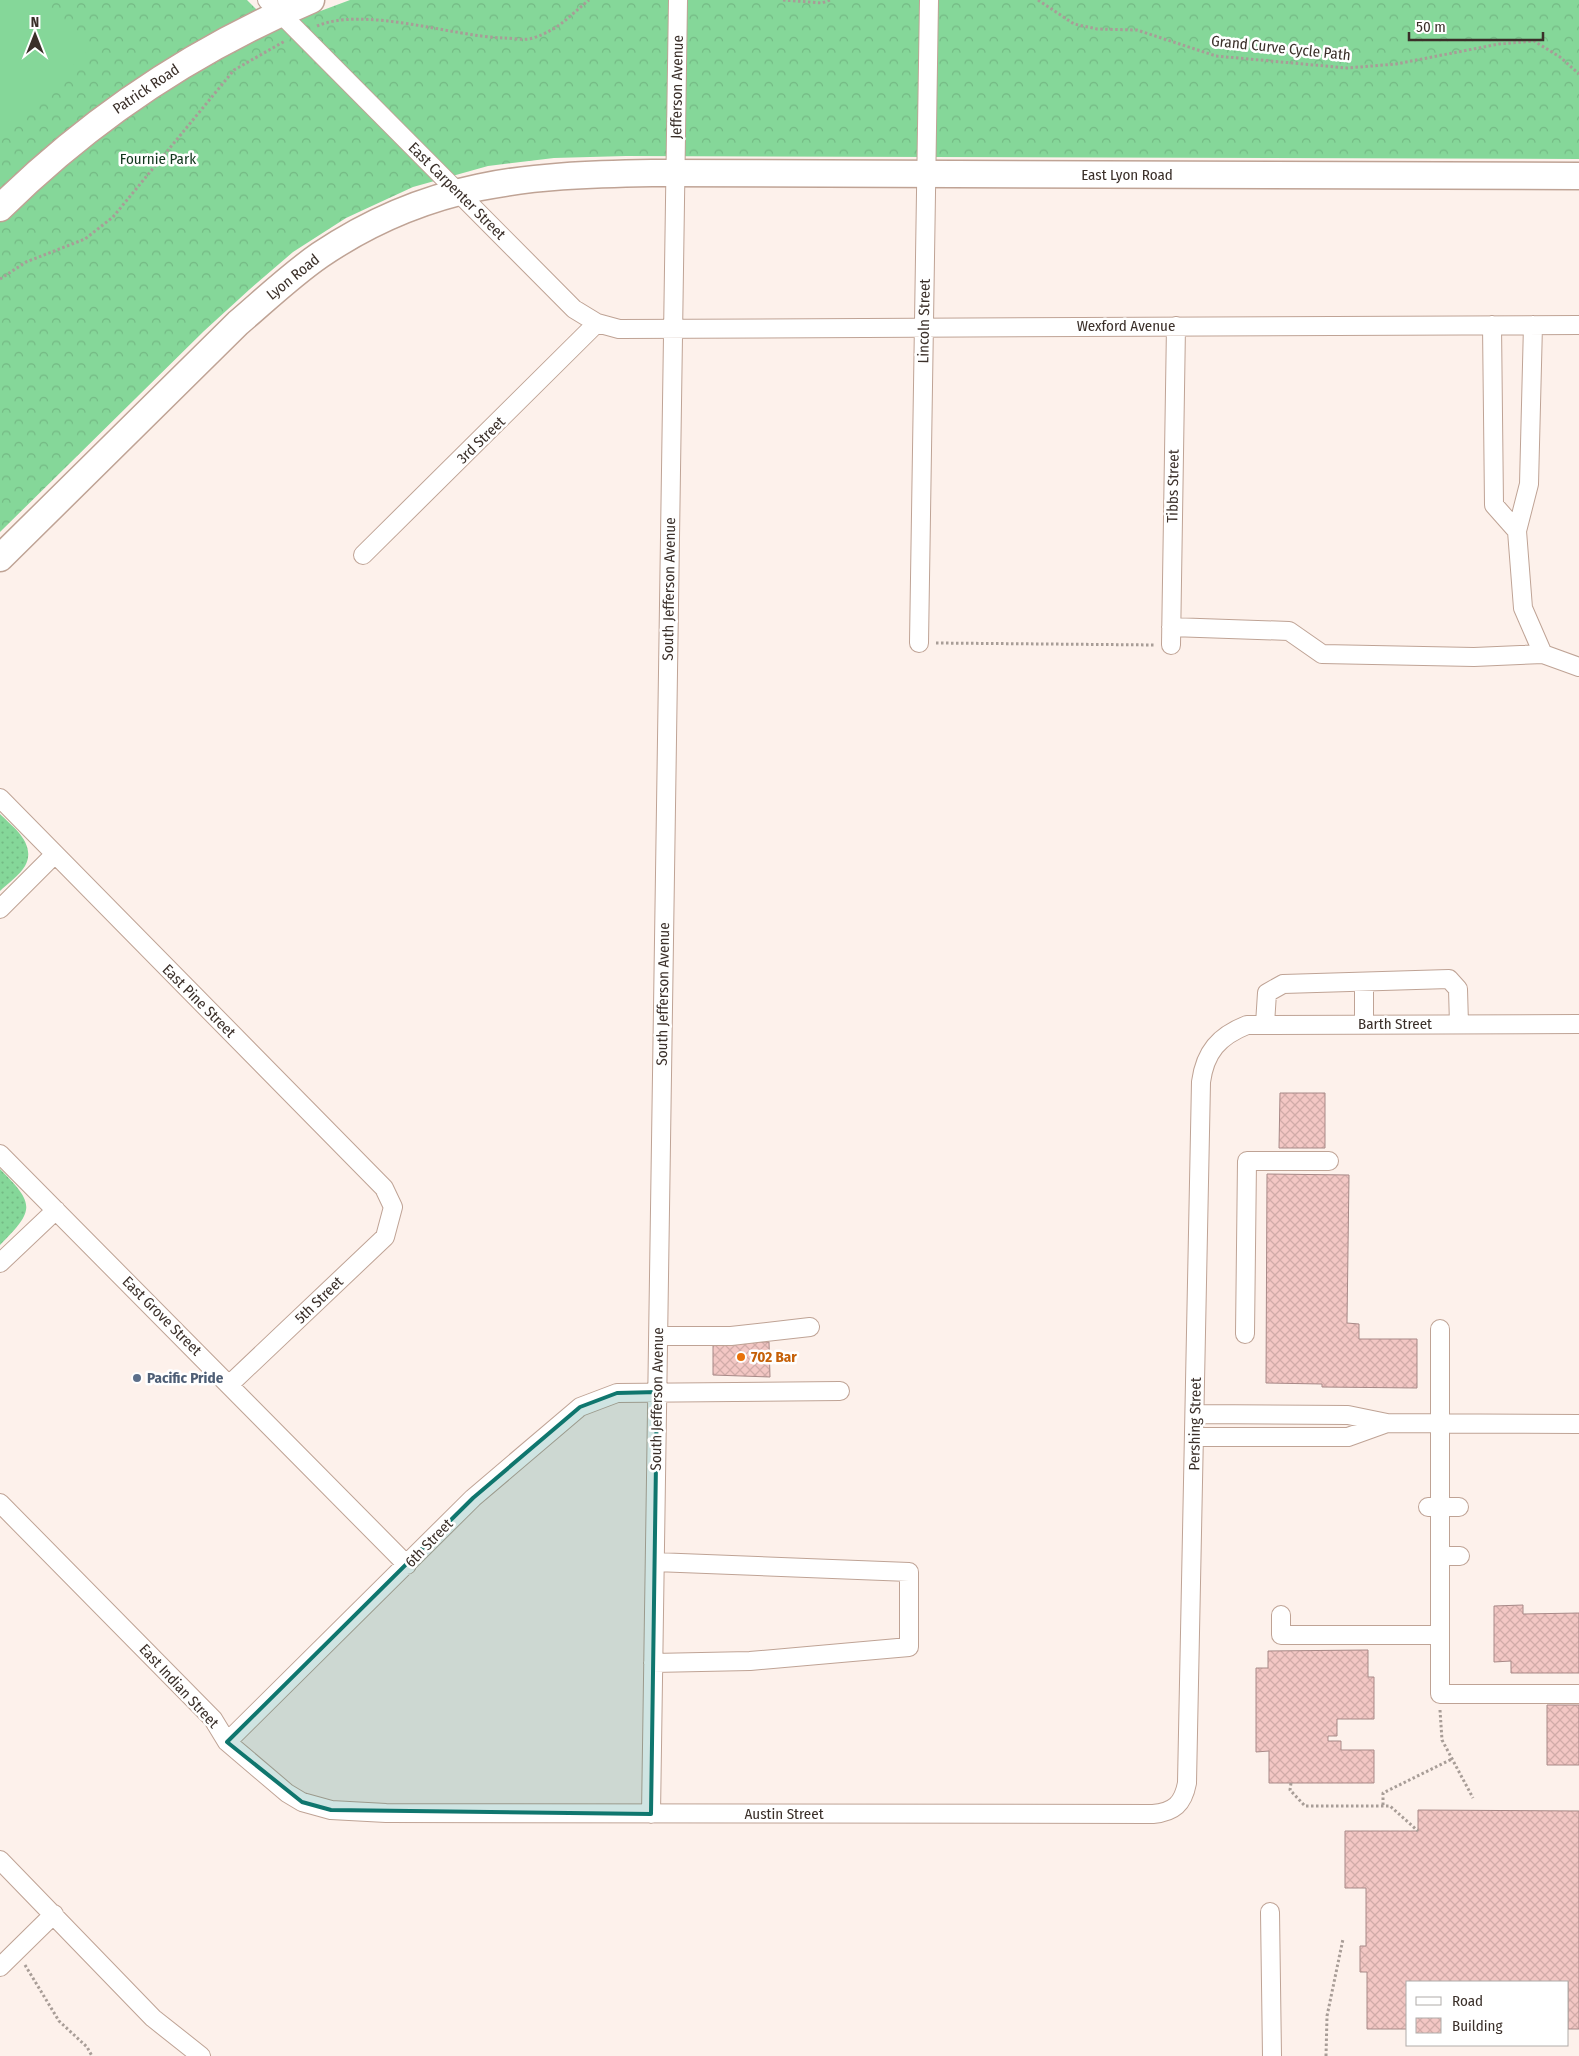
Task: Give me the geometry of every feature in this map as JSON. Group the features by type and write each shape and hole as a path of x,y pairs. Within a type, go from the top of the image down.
{"highway":[{"name":"Patrick Road","path":"0,208 57,155 146,88 196,56 245,29 274,6 311,0"},
{"name":"East Lyon Road","path":"676,173 1579,176"},
{"name":"Lyon Road","path":"0,558 238,323 320,255 367,227 415,204 457,191 519,179 586,174 676,173"}],"street":[{"name":"Jefferson Avenue","path":"676,173 678,0"},
{"name":"Lincoln Street","path":"919,643 929,0"},
{"name":"East Carpenter Street","path":"274,6 574,309 597,323 619,329 673,328"},
{"name":"South Jefferson Avenue","path":"651,1814 676,173"},
{"name":"3rd Street","path":"363,555 597,323"},
{"path":"1533,325 1530,484 1517,531 1523,608 1543,654"},
{"name":"Wexford Avenue","path":"673,328 1579,325"},
{"name":"Tibbs Street","path":"1171,645 1176,326"},
{"path":"1492,326 1494,505 1517,531"},
{"path":"1171,627 1289,631 1322,654 1474,657 1543,654 1579,667"},
{"name":"East Pine Street","path":"0,798 384,1188 393,1207"},
{"path":"0,909 55,854"},
{"path":"1265,1024 1267,993 1283,984 1449,979 1458,988 1459,1024"},
{"path":"1364,982 1364,1024"},
{"name":"Barth Street","path":"1216,1043 1231,1031 1247,1025 1459,1024 1579,1019"},
{"name":"Pershing Street","path":"1179,1805 1185,1796 1187,1783 1196,1414 1201,1082 1203,1067 1216,1043"},
{"name":"East Grove Street","path":"0,1154 230,1384 407,1565"},
{"path":"1245,1334 1247,1161 1329,1161"},
{"name":"5th Street","path":"230,1384 385,1237 393,1207"},
{"path":"0,1263 56,1210"},
{"path":"658,1336 731,1336 810,1327"},
{"path":"1440,1329 1440,1423 1434,1507 1440,1556 1440,1694 1579,1694"},
{"name":"6th Street","path":"227,1742 473,1498 580,1407 618,1393 840,1391"},
{"path":"1196,1414 1348,1415 1386,1423 1579,1424"},
{"path":"1195,1438 1348,1437 1386,1423"},
{"name":"East Indian Street","path":"0,1503 213,1719 227,1742 287,1793 302,1802 331,1810 386,1813"},
{"path":"1434,1507 1459,1507"},
{"path":"1440,1556 1460,1556"},
{"path":"653,1664 778,1660 909,1647 909,1572 655,1562"},
{"path":"1282,1616 1281,1635 1440,1635"},
{"name":"Austin Street","path":"386,1813 1153,1814 1169,1812 1179,1805"},
{"path":"0,1860 153,2018 201,2056"},
{"path":"1270,1912 1272,2056"},
{"path":"0,1967 54,1914"}],"path":[{"path":"0,279 26,262 85,239 113,217 234,70 300,33 323,24 344,19 389,23 479,37 531,39 560,27 589,0"},
{"path":"783,0 822,3 830,0"},
{"name":"Grand Curve Cycle Path","path":"1038,0 1074,24 1097,28 1137,30 1216,56 1347,68 1396,64 1499,44 1534,41 1560,57 1579,74"},
{"path":"919,643 1171,645"},
{"path":"1440,1694 1442,1740 1473,1798"},
{"path":"1383,1805 1383,1793 1452,1759"},
{"path":"1290,1783 1290,1790 1306,1806 1390,1806 1418,1831"},
{"path":"1326,2056 1327,2016 1343,1939"},
{"path":"24,1962 59,2021 86,2047 92,2056"}],"highlighted area":[{"path":"657,1392 651,1814 331,1810 302,1802 227,1742 473,1498 580,1407 617,1393"}],"green space":[{"name":"Fournie Park","path":"0,0 247,0 275,28 350,0 1579,0 1579,159 626,156 554,158 488,166 413,187 346,218 293,252 204,331 0,532"},
{"path":"0,0 42,0 90,49 0,135"},
{"path":"0,814 17,830 26,843 28,858 23,869 0,891"},
{"path":"0,1169 20,1191 25,1199 26,1207 25,1215 20,1223 0,1245"}],"building":[{"path":"1280,1093 1325,1093 1325,1148 1279,1148"},
{"path":"1267,1174 1349,1175 1347,1323 1359,1324 1359,1339 1417,1339 1417,1388 1322,1387 1322,1384 1266,1383"},
{"name":"702 Bar","path":"713,1341 769,1342 770,1377 713,1375"},
{"path":"1523,1605 1523,1614 1579,1613 1579,1673 1511,1673 1511,1661 1494,1662 1494,1606"},
{"path":"1368,1650 1368,1677 1374,1677 1374,1719 1337,1719 1337,1736 1328,1736 1328,1741 1341,1741 1341,1750 1374,1750 1374,1783 1269,1783 1269,1751 1256,1752 1256,1668 1268,1668 1268,1651"},
{"path":"1547,1705 1579,1705 1579,1765 1547,1765"},
{"path":"1418,1810 1579,1811 1579,2029 1569,2029 1569,1981 1406,1981 1406,2029 1367,2029 1367,1972 1360,1972 1360,1946 1366,1946 1366,1888 1345,1888 1345,1831 1418,1831"}],"place":[{"name":"702 Bar","path":"741,1357"},
{"name":"Pacific Pride","path":"137,1378"}]}
